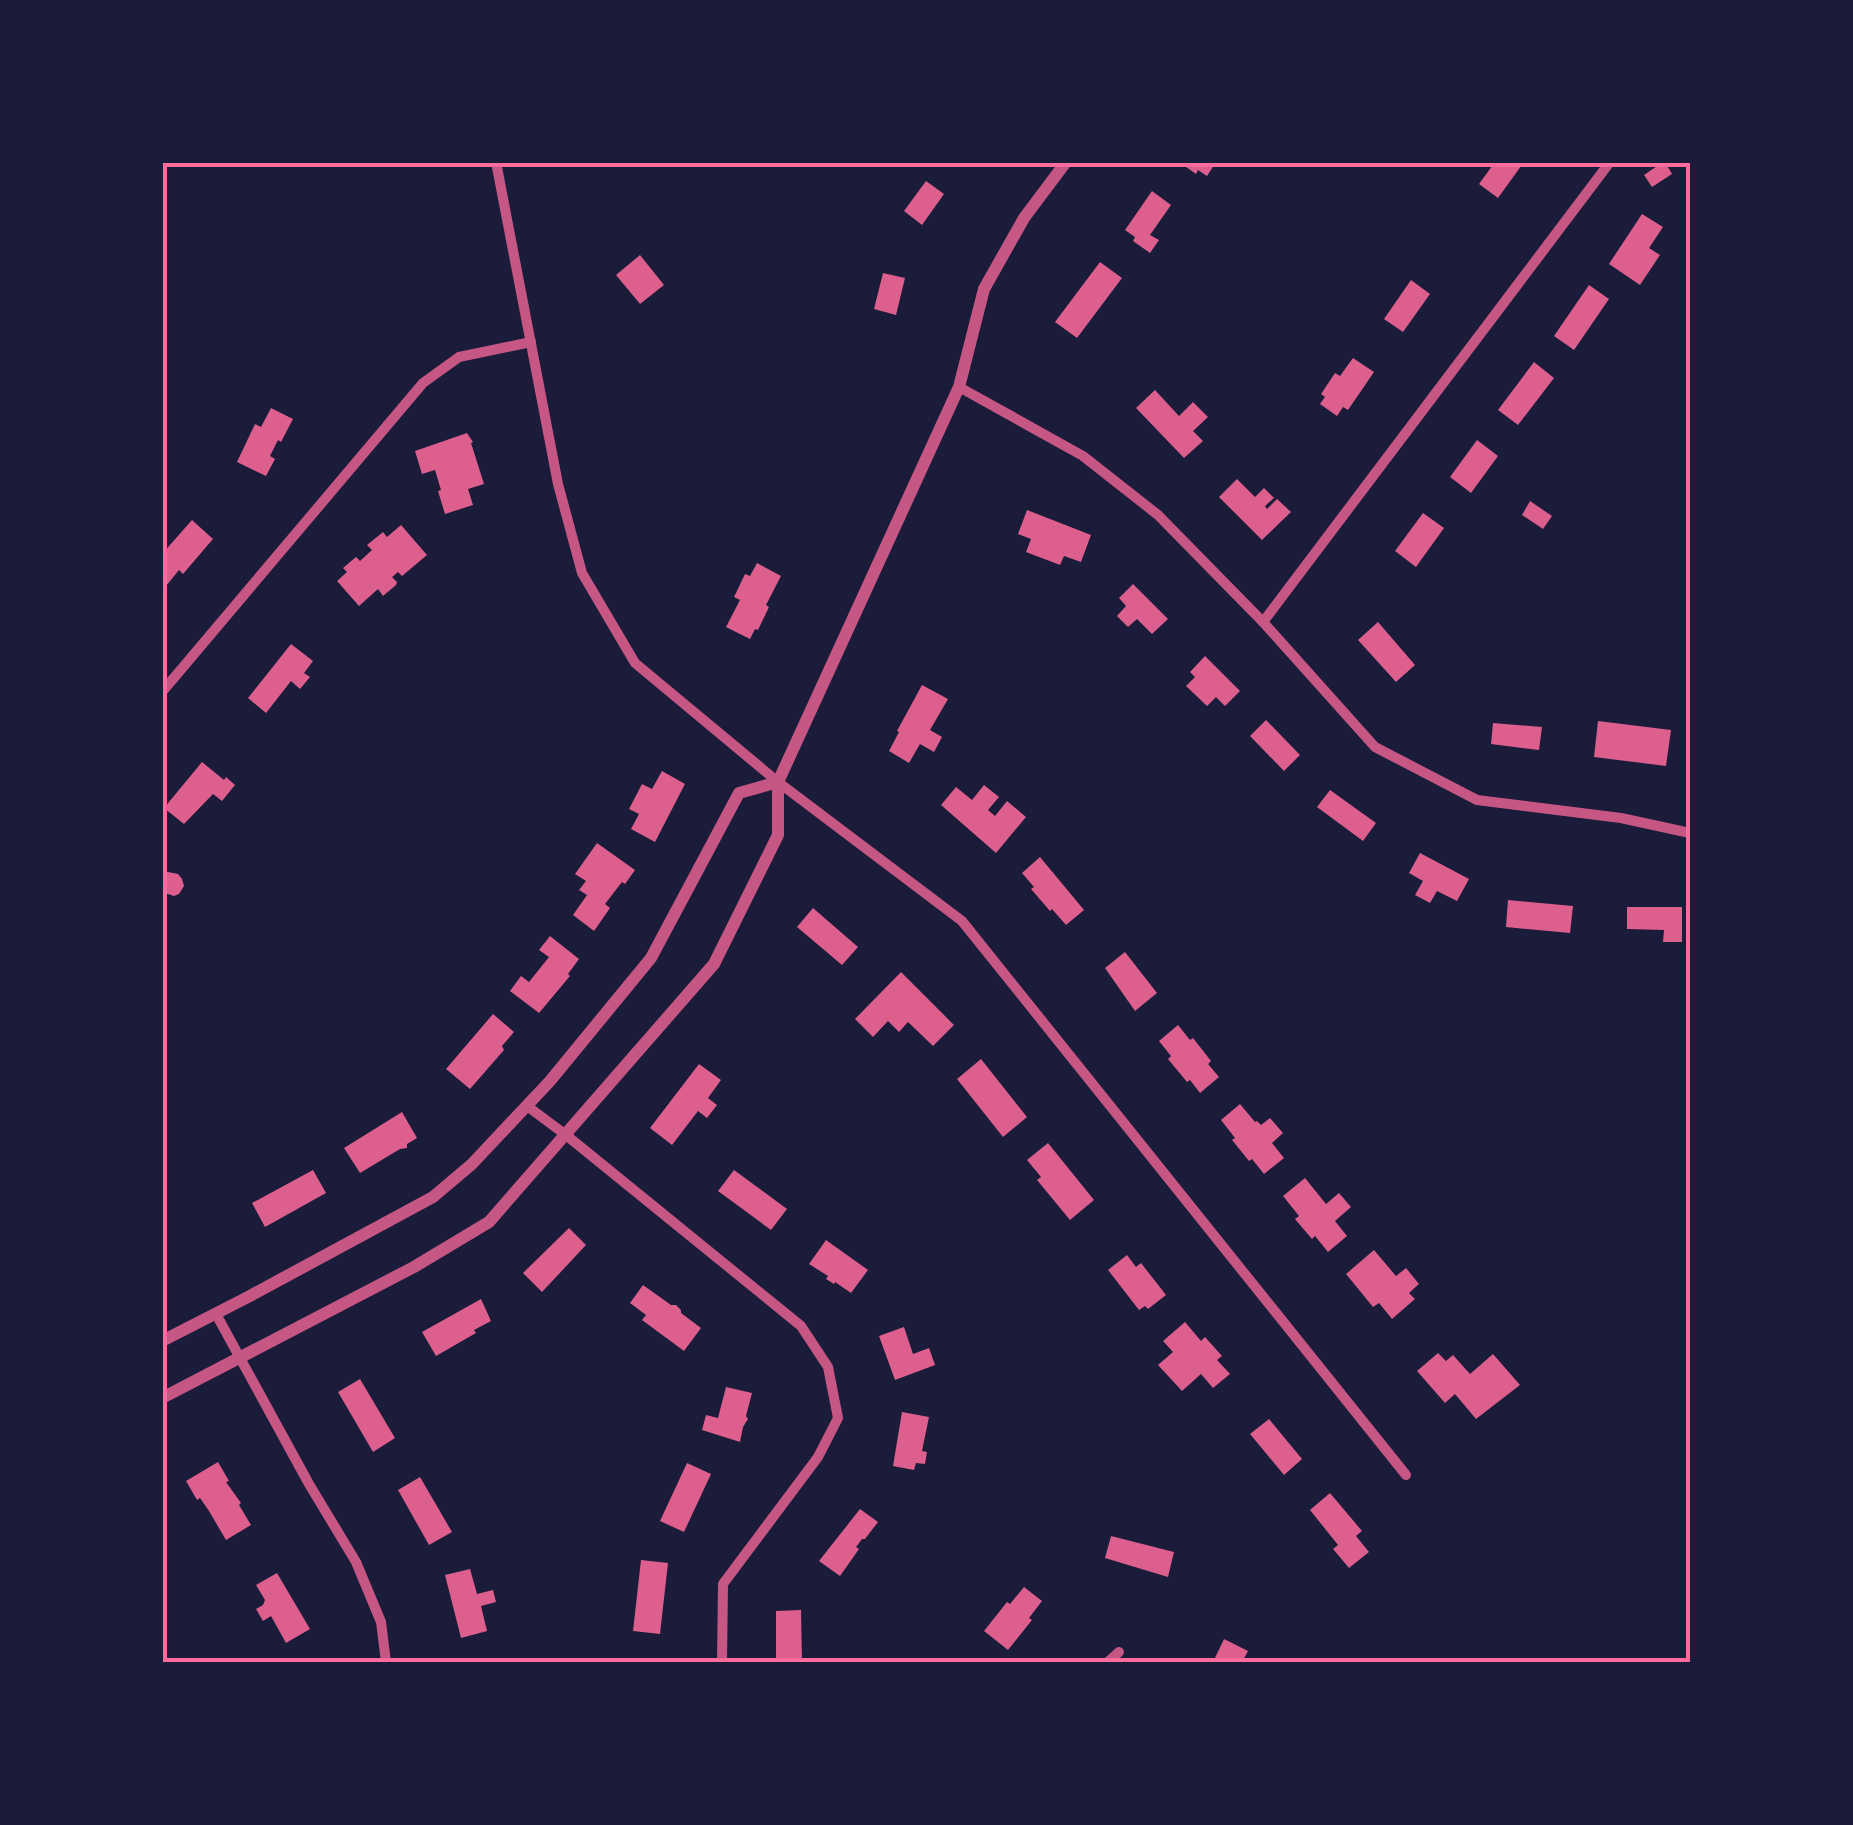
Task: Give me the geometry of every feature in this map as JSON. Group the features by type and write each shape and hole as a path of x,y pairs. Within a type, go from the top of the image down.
{"street":[{"path":"496,162 558,484 582,572 635,663 778,782 962,921 1406,1474"},
{"path":"162,1398 414,1267 490,1222 714,964 778,836 778,782 959,386 984,289 1024,218 1066,162"},
{"path":"1262,622 1610,162"},
{"path":"162,692 423,382 459,358 531,342"},
{"path":"959,386 1084,456 1158,516 1262,622 1375,747 1477,800 1621,818 1690,834"},
{"path":"162,1341 433,1197 472,1164 527,1106 651,958 738,793 778,782"},
{"path":"527,1106 801,1326 828,1367 838,1418 818,1457 722,1584 722,1662"},
{"path":"216,1314 356,1562 382,1622 386,1662"},
{"path":"1108,1662 1119,1652"}],"building":[{"path":"1179,162 1216,162 1207,176 1198,170 1196,174"},
{"path":"1495,162 1524,162 1498,198 1479,184"},
{"path":"1663,162 1672,174 1652,187 1644,175"},
{"path":"926,181 944,194 922,225 904,211"},
{"path":"1152,191 1171,205 1150,235 1159,240 1150,253 1125,230"},
{"path":"1642,214 1663,227 1649,248 1660,255 1640,285 1609,264"},
{"path":"640,255 664,285 640,304 616,275"},
{"path":"1100,262 1122,278 1077,338 1055,322"},
{"path":"883,273 905,278 896,315 874,309"},
{"path":"1411,280 1430,294 1403,332 1384,319"},
{"path":"1589,285 1609,299 1574,350 1554,336"},
{"path":"1353,358 1374,372 1348,410 1343,407 1337,416 1320,404 1325,397 1321,394 1335,373 1340,376"},
{"path":"1534,362 1554,378 1518,425 1498,410"},
{"path":"1155,390 1179,416 1193,402 1208,417 1193,431 1203,441 1184,458 1136,408"},
{"path":"271,408 293,419 270,456 275,459 266,476 237,462 255,424 261,427"},
{"path":"467,433 484,484 468,489 473,505 445,514 435,470 422,474 415,451"},
{"path":"1477,440 1498,456 1471,493 1450,477"},
{"path":"1237,479 1255,497 1264,488 1274,498 1265,506 1267,509 1277,499 1291,512 1262,540 1219,497"},
{"path":"1530,501 1552,516 1543,529 1522,515"},
{"path":"1027,510 1091,535 1081,562 1064,556 1060,565 1026,552 1031,539 1018,534"},
{"path":"1423,513 1444,528 1416,567 1395,551"},
{"path":"192,520 213,539 183,574 179,570 166,586 162,583 162,554"},
{"path":"401,525 427,555 402,576 398,572 392,577 396,585 383,596 378,589 359,606 337,581 347,572 343,568 356,557 360,561 372,550 367,545 383,532 387,537"},
{"path":"757,563 781,576 758,630 750,639 726,627 740,600 734,597 745,574 750,576"},
{"path":"1133,584 1168,619 1152,634 1137,619 1128,627 1117,616 1126,606 1119,598"},
{"path":"1378,622 1415,665 1396,682 1358,640"},
{"path":"291,644 313,661 304,673 310,677 300,689 291,681 266,713 248,698"},
{"path":"1205,656 1240,691 1225,706 1216,697 1207,706 1186,686 1195,677 1190,672"},
{"path":"922,685 948,699 930,730 942,737 934,752 920,744 909,763 889,751"},
{"path":"1266,720 1300,755 1284,771 1250,736"},
{"path":"1598,721 1671,730 1666,766 1594,757"},
{"path":"1493,723 1542,727 1539,750 1491,744"},
{"path":"202,762 235,785 222,801 213,794 184,824 164,808"},
{"path":"662,771 685,784 655,842 631,829 639,814 629,809 642,784 652,789"},
{"path":"984,785 999,797 988,810 995,816 1007,801 1026,817 996,853 941,805 956,787 972,800"},
{"path":"1330,790 1376,823 1363,841 1317,807"},
{"path":"597,843 635,870 605,904 610,908 594,931 573,915 587,895 579,890 586,881 575,874"},
{"path":"1420,853 1469,879 1457,901 1437,891 1430,903 1415,895 1423,881 1409,873"},
{"path":"1040,857 1084,910 1066,925 1031,889 1034,887 1022,873"},
{"path":"162,874 178,874 184,886 174,896 162,892"},
{"path":"1508,900 1573,906 1570,933 1506,927"},
{"path":"1627,907 1682,907 1682,942 1663,942 1664,930 1627,929"},
{"path":"813,908 858,947 842,965 797,927"},
{"path":"550,936 579,959 539,1013 510,991 521,976 529,982 549,957 539,950"},
{"path":"1125,952 1157,993 1135,1011 1105,968"},
{"path":"901,972 954,1025 933,1046 908,1022 899,1032 888,1021 873,1037 855,1019"},
{"path":"493,1014 514,1032 502,1046 504,1050 470,1089 446,1069"},
{"path":"1178,1025 1190,1040 1193,1038 1219,1077 1200,1093 1168,1059 1171,1056 1159,1041"},
{"path":"981,1059 1027,1117 1003,1137 957,1079"},
{"path":"699,1064 721,1080 708,1098 717,1105 707,1118 698,1111 672,1145 650,1128"},
{"path":"1240,1104 1255,1122 1261,1125 1270,1118 1283,1133 1272,1143 1284,1158 1264,1174 1232,1140 1235,1138 1221,1120"},
{"path":"402,1112 417,1138 407,1148 360,1173 344,1148"},
{"path":"1048,1143 1094,1200 1070,1220 1037,1180 1041,1177 1027,1160"},
{"path":"313,1170 326,1193 265,1227 252,1203"},
{"path":"734,1170 787,1209 771,1230 718,1191"},
{"path":"1305,1178 1326,1204 1339,1193 1351,1207 1335,1221 1347,1236 1328,1252 1295,1219 1299,1216 1283,1196"},
{"path":"569,1228 586,1245 542,1292 523,1273"},
{"path":"826,1240 868,1270 851,1293 809,1264"},
{"path":"1374,1250 1396,1276 1406,1268 1419,1284 1409,1293 1415,1299 1392,1319 1379,1303 1373,1307 1346,1274"},
{"path":"1127,1255 1136,1267 1141,1263 1166,1295 1148,1309 1145,1306 1139,1310 1108,1270"},
{"path":"643,1285 676,1305 701,1328 684,1351 642,1320 646,1315 630,1303"},
{"path":"481,1299 491,1321 436,1356 422,1332"},
{"path":"1185,1322 1201,1341 1205,1337 1222,1356 1217,1360 1230,1374 1213,1388 1201,1374 1182,1391 1158,1365 1173,1352 1163,1341"},
{"path":"904,1327 913,1354 929,1348 935,1365 895,1380 879,1336"},
{"path":"1438,1353 1446,1361 1453,1355 1470,1374 1493,1354 1520,1385 1476,1419 1455,1394 1445,1403 1417,1371"},
{"path":"360,1379 395,1438 373,1452 338,1392"},
{"path":"726,1387 752,1393 740,1442 702,1430 706,1415 718,1418"},
{"path":"902,1412 929,1417 922,1451 927,1452 925,1464 916,1463 914,1470 893,1466"},
{"path":"1269,1419 1302,1459 1284,1475 1250,1434"},
{"path":"218,1462 251,1525 226,1540 186,1481"},
{"path":"687,1463 711,1474 684,1532 660,1521"},
{"path":"420,1477 452,1532 429,1545 398,1490"},
{"path":"1330,1493 1362,1531 1356,1536 1369,1552 1349,1568 1333,1549 1338,1545 1310,1510"},
{"path":"860,1509 878,1522 856,1547 859,1549 840,1576 819,1561"},
{"path":"1111,1536 1174,1552 1168,1577 1105,1558"},
{"path":"641,1560 668,1563 660,1634 633,1631"},
{"path":"470,1569 477,1594 493,1590 496,1602 481,1606 487,1631 461,1638 445,1575"},
{"path":"277,1573 310,1629 286,1643 271,1616 263,1621 256,1609 265,1600 256,1585"},
{"path":"1024,1587 1042,1601 1008,1650 984,1631"},
{"path":"801,1610 802,1662 776,1662 776,1611"},
{"path":"1224,1639 1248,1651 1242,1662 1213,1662"}]}
